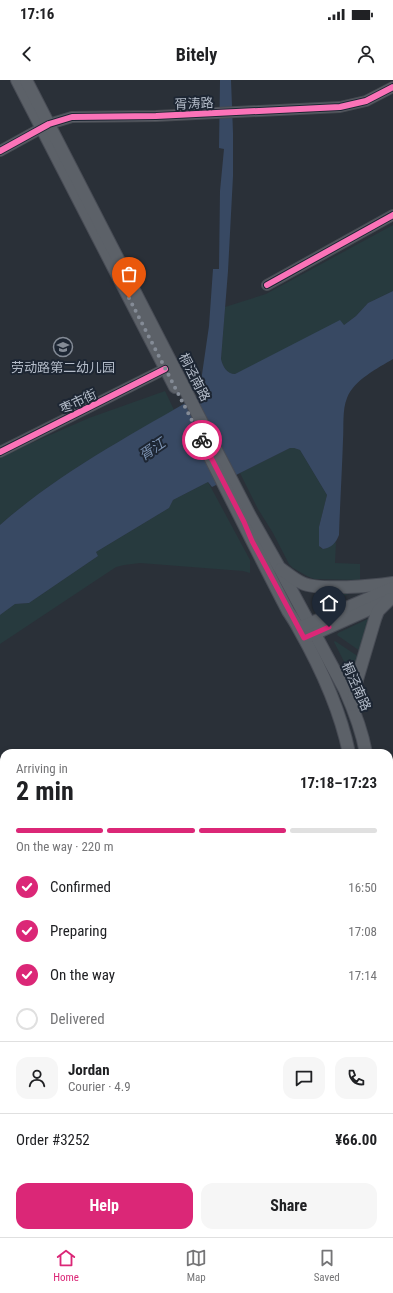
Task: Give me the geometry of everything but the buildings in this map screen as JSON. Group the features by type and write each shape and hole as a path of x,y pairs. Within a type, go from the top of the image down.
{"main road":[{"name":"桐泾南路","path":"17,80 46,126 230,486 280,569 307,631 336,705 348,749"},
{"name":"桐泾南路","path":"26,80 46,126 165,369 185,398"},
{"name":"桐泾南路","path":"230,486 252,541 353,706 365,749"},
{"path":"280,569 300,582 315,586 328,587 393,583"},
{"path":"307,631 392,595"},
{"path":"353,706 356,683 375,619 378,611 392,595"}],"street":[{"name":"胥涛路","path":"0,151 46,126 72,117 156,116 340,107 366,101 393,88"},
{"path":"267,285 393,215"},
{"name":"枣市街","path":"0,452 165,369"}],"green space":[{"path":"393,225 393,291 368,303 356,316 344,325 235,374 232,374 226,370 221,359 225,307 266,294"},
{"path":"165,391 174,410 106,449 62,477 0,525 0,458 89,418"},
{"path":"290,448 300,450 327,495 319,527 320,548 325,549 336,542 335,563 360,564 360,580 314,579 293,568 289,564 273,533 258,509 240,473"},
{"path":"208,482 250,560 250,573 243,571 140,563 116,567 0,644 0,615 15,604 29,603 98,556 96,552 169,508 173,500"},
{"path":"328,590 358,590 320,606 320,600"},
{"path":"370,618 360,651 337,635 338,633"},
{"path":"335,641 359,657 353,676 351,675 334,642"}],"water":[{"name":"胥江","path":"220,80 231,80 233,133 233,176 228,271 221,359 226,370 232,374 235,374 340,320 344,325 356,316 368,303 393,291 393,359 361,380 350,392 345,403 339,535 335,543 331,546 323,549 319,546 319,527 327,495 300,450 290,448 212,487 208,482 173,500 169,508 96,552 98,556 29,603 15,604 0,615 0,525 71,471 199,395 209,326 213,269 219,269 220,191 224,149 219,148"}],"cycle path":[{"path":"0,151 49,124 72,117 156,116 340,107 366,101 393,87"},
{"path":"267,285 393,215"},
{"path":"0,452 165,369"}],"way so far":[{"path":"129,298 202,440"}],"place":[{"name":"劳动路第二幼儿园","path":"63,347"}],"route":[{"path":"202,440 244,522 252,541 304,638 329,627"}]}
